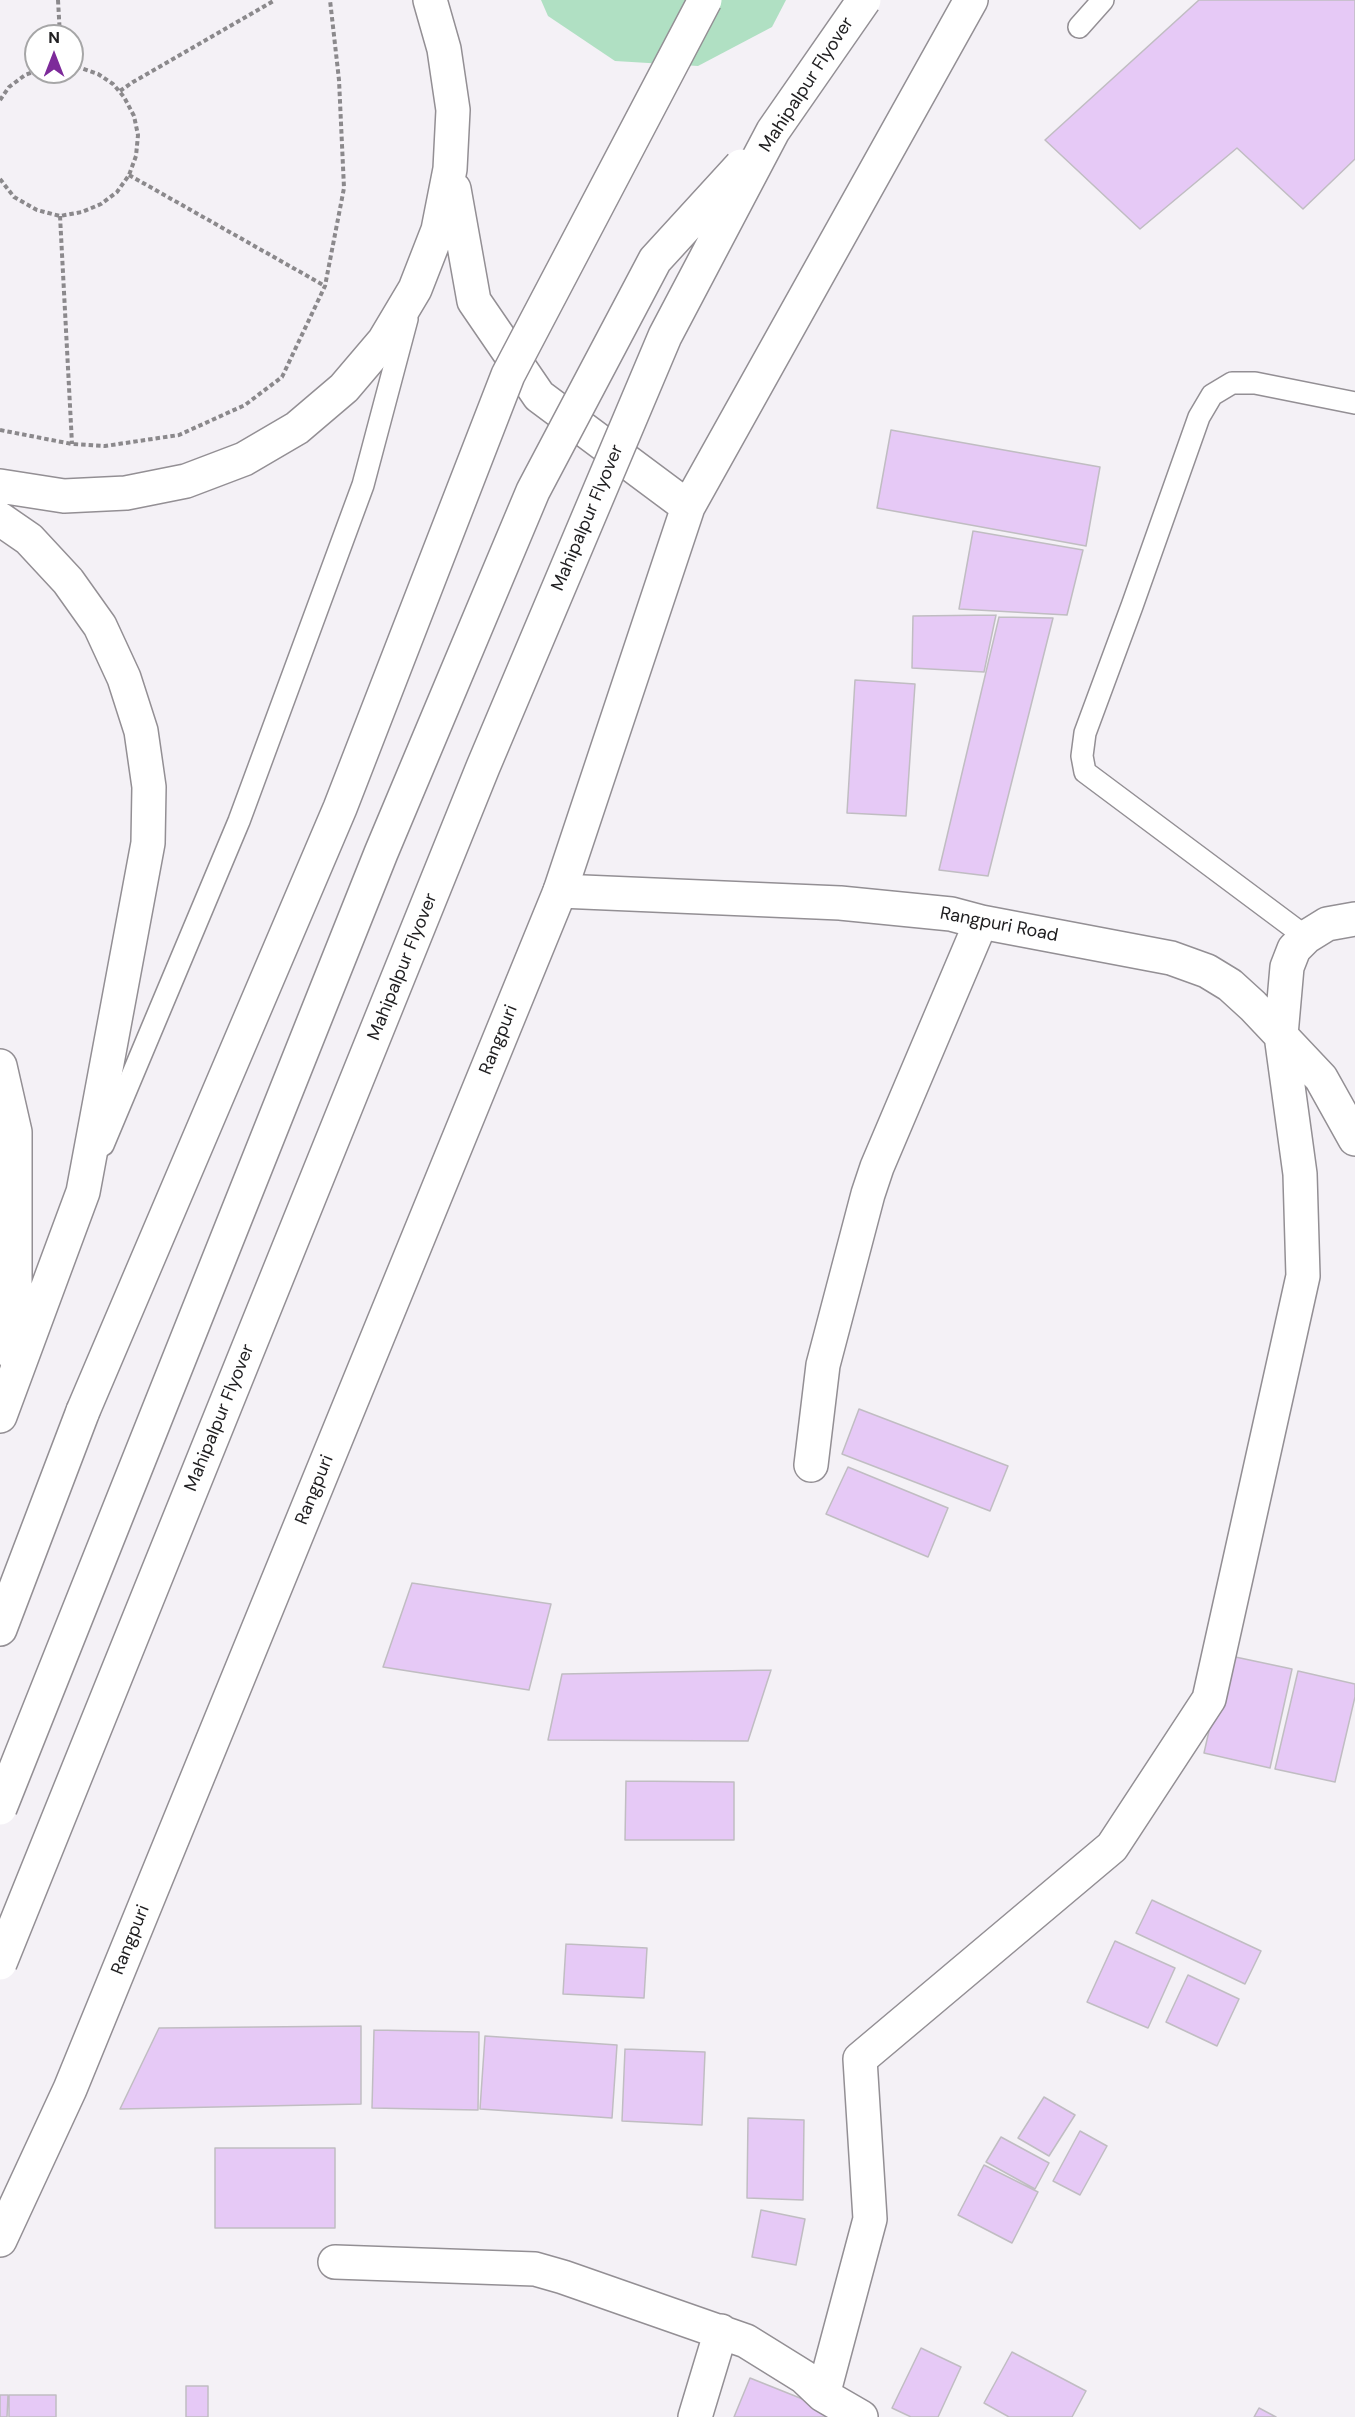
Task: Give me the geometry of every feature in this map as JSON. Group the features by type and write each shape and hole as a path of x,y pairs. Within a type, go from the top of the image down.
{"main road":[{"path":"0,486 64,496 126,493 186,481 244,459 297,428 344,388 384,341 415,289 438,230 450,170 453,110 444,50 430,0"},
{"path":"444,50 447,0"},
{"path":"0,1629 83,1411 340,808 508,375 705,0"},
{"name":"Mahipalpur Flyover","path":"0,1963 483,767 665,336 773,131 864,0"},
{"name":"Rangpuri","path":"0,2240 70,2089 561,891 688,507 970,0"},
{"path":"0,1808 376,864 533,491 655,260 773,131"},
{"path":"450,170 474,301 539,396 688,507"},
{"path":"0,519 29,539 60,572 100,627 128,688 141,731 149,787 148,843 83,1192 0,1416"},
{"name":"Rangpuri Road","path":"561,891 840,903 951,914 981,922 1171,958 1207,971 1230,985 1281,1035 1321,1078 1355,1139"},
{"path":"823,2395 870,2218 860,2059 1112,1847 1209,1699 1303,1276 1300,1174 1281,1035 1287,968 1294,949 1306,937 1327,924 1354,915"},
{"path":"811,1465 823,1365 868,1194 877,1167 981,922"},
{"path":"0,1066 15,1132 15,1380"},
{"path":"335,2262 535,2269 746,2341 804,2377 823,2395 861,2417"},
{"path":"695,2417 722,2331"}],"lane":[{"path":"1079,27 1103,0"},
{"path":"83,1192 239,820 359,496 415,289"},
{"path":"1306,937 1084,772 1082,756 1084,733 1132,606 1198,417 1212,395 1232,382 1255,383 1355,403"}],"path":[{"path":"58,0 59,24"},
{"path":"120,91 275,0"},
{"path":"0,430 72,444 105,446 180,435 245,405 282,377 325,286 344,188 339,80 330,0"},
{"path":"0,179 15,197 37,210 60,216 82,212 101,204 117,192 129,175 136,156 138,135 134,116 120,91 98,74 84,69"},
{"path":"0,100 9,87 24,76"},
{"path":"129,175 325,286"},
{"path":"60,216 72,444"}],"green space":[{"path":"541,0 786,0 772,27 698,66 615,61 548,16"}],"building":[{"path":"1199,0 1355,0 1355,159 1303,209 1237,148 1140,229 1045,140"},
{"path":"891,430 1100,467 1086,546 877,508"},
{"path":"973,531 1083,550 1067,615 959,609"},
{"path":"996,615 984,672 912,668 913,616"},
{"path":"999,617 1053,618 988,876 939,870"},
{"path":"855,680 915,684 906,816 847,813"},
{"path":"859,1409 1008,1466 990,1511 842,1454"},
{"path":"848,1467 948,1508 928,1557 826,1514"},
{"path":"412,1583 551,1604 529,1690 383,1667"},
{"path":"1226,1655 1292,1669 1270,1768 1204,1753"},
{"path":"771,1670 748,1741 548,1740 562,1674"},
{"path":"1298,1671 1355,1684 1355,1697 1335,1782 1275,1769"},
{"path":"626,1781 734,1782 734,1840 625,1840"},
{"path":"1152,1900 1261,1951 1245,1984 1136,1933"},
{"path":"1115,1941 1175,1968 1148,2028 1087,2002"},
{"path":"566,1944 647,1948 644,1998 563,1994"},
{"path":"1188,1975 1239,1999 1217,2046 1166,2022"},
{"path":"361,2026 361,2104 120,2109 159,2028"},
{"path":"374,2030 479,2032 478,2110 372,2108"},
{"path":"485,2036 617,2045 612,2118 480,2109"},
{"path":"625,2049 705,2052 702,2125 622,2121"},
{"path":"1044,2097 1075,2115 1049,2156 1018,2138"},
{"path":"748,2118 804,2120 803,2200 747,2198"},
{"path":"1080,2131 1107,2146 1080,2195 1053,2181"},
{"path":"1001,2137 1049,2163 1035,2189 986,2162"},
{"path":"215,2148 335,2148 335,2228 215,2228"},
{"path":"984,2165 1038,2192 1012,2243 958,2215"},
{"path":"761,2210 805,2219 796,2265 752,2257"},
{"path":"921,2348 961,2367 938,2417 911,2417 892,2408"},
{"path":"1012,2352 1086,2391 1072,2417 1009,2417 984,2403"},
{"path":"750,2378 830,2410 827,2417 734,2417"},
{"path":"186,2386 208,2386 208,2417 186,2417"},
{"path":"0,2395 8,2395 7,2417 0,2417"},
{"path":"9,2395 56,2395 56,2417 9,2417"},
{"path":"1259,2408 1276,2417 1254,2417"}]}
